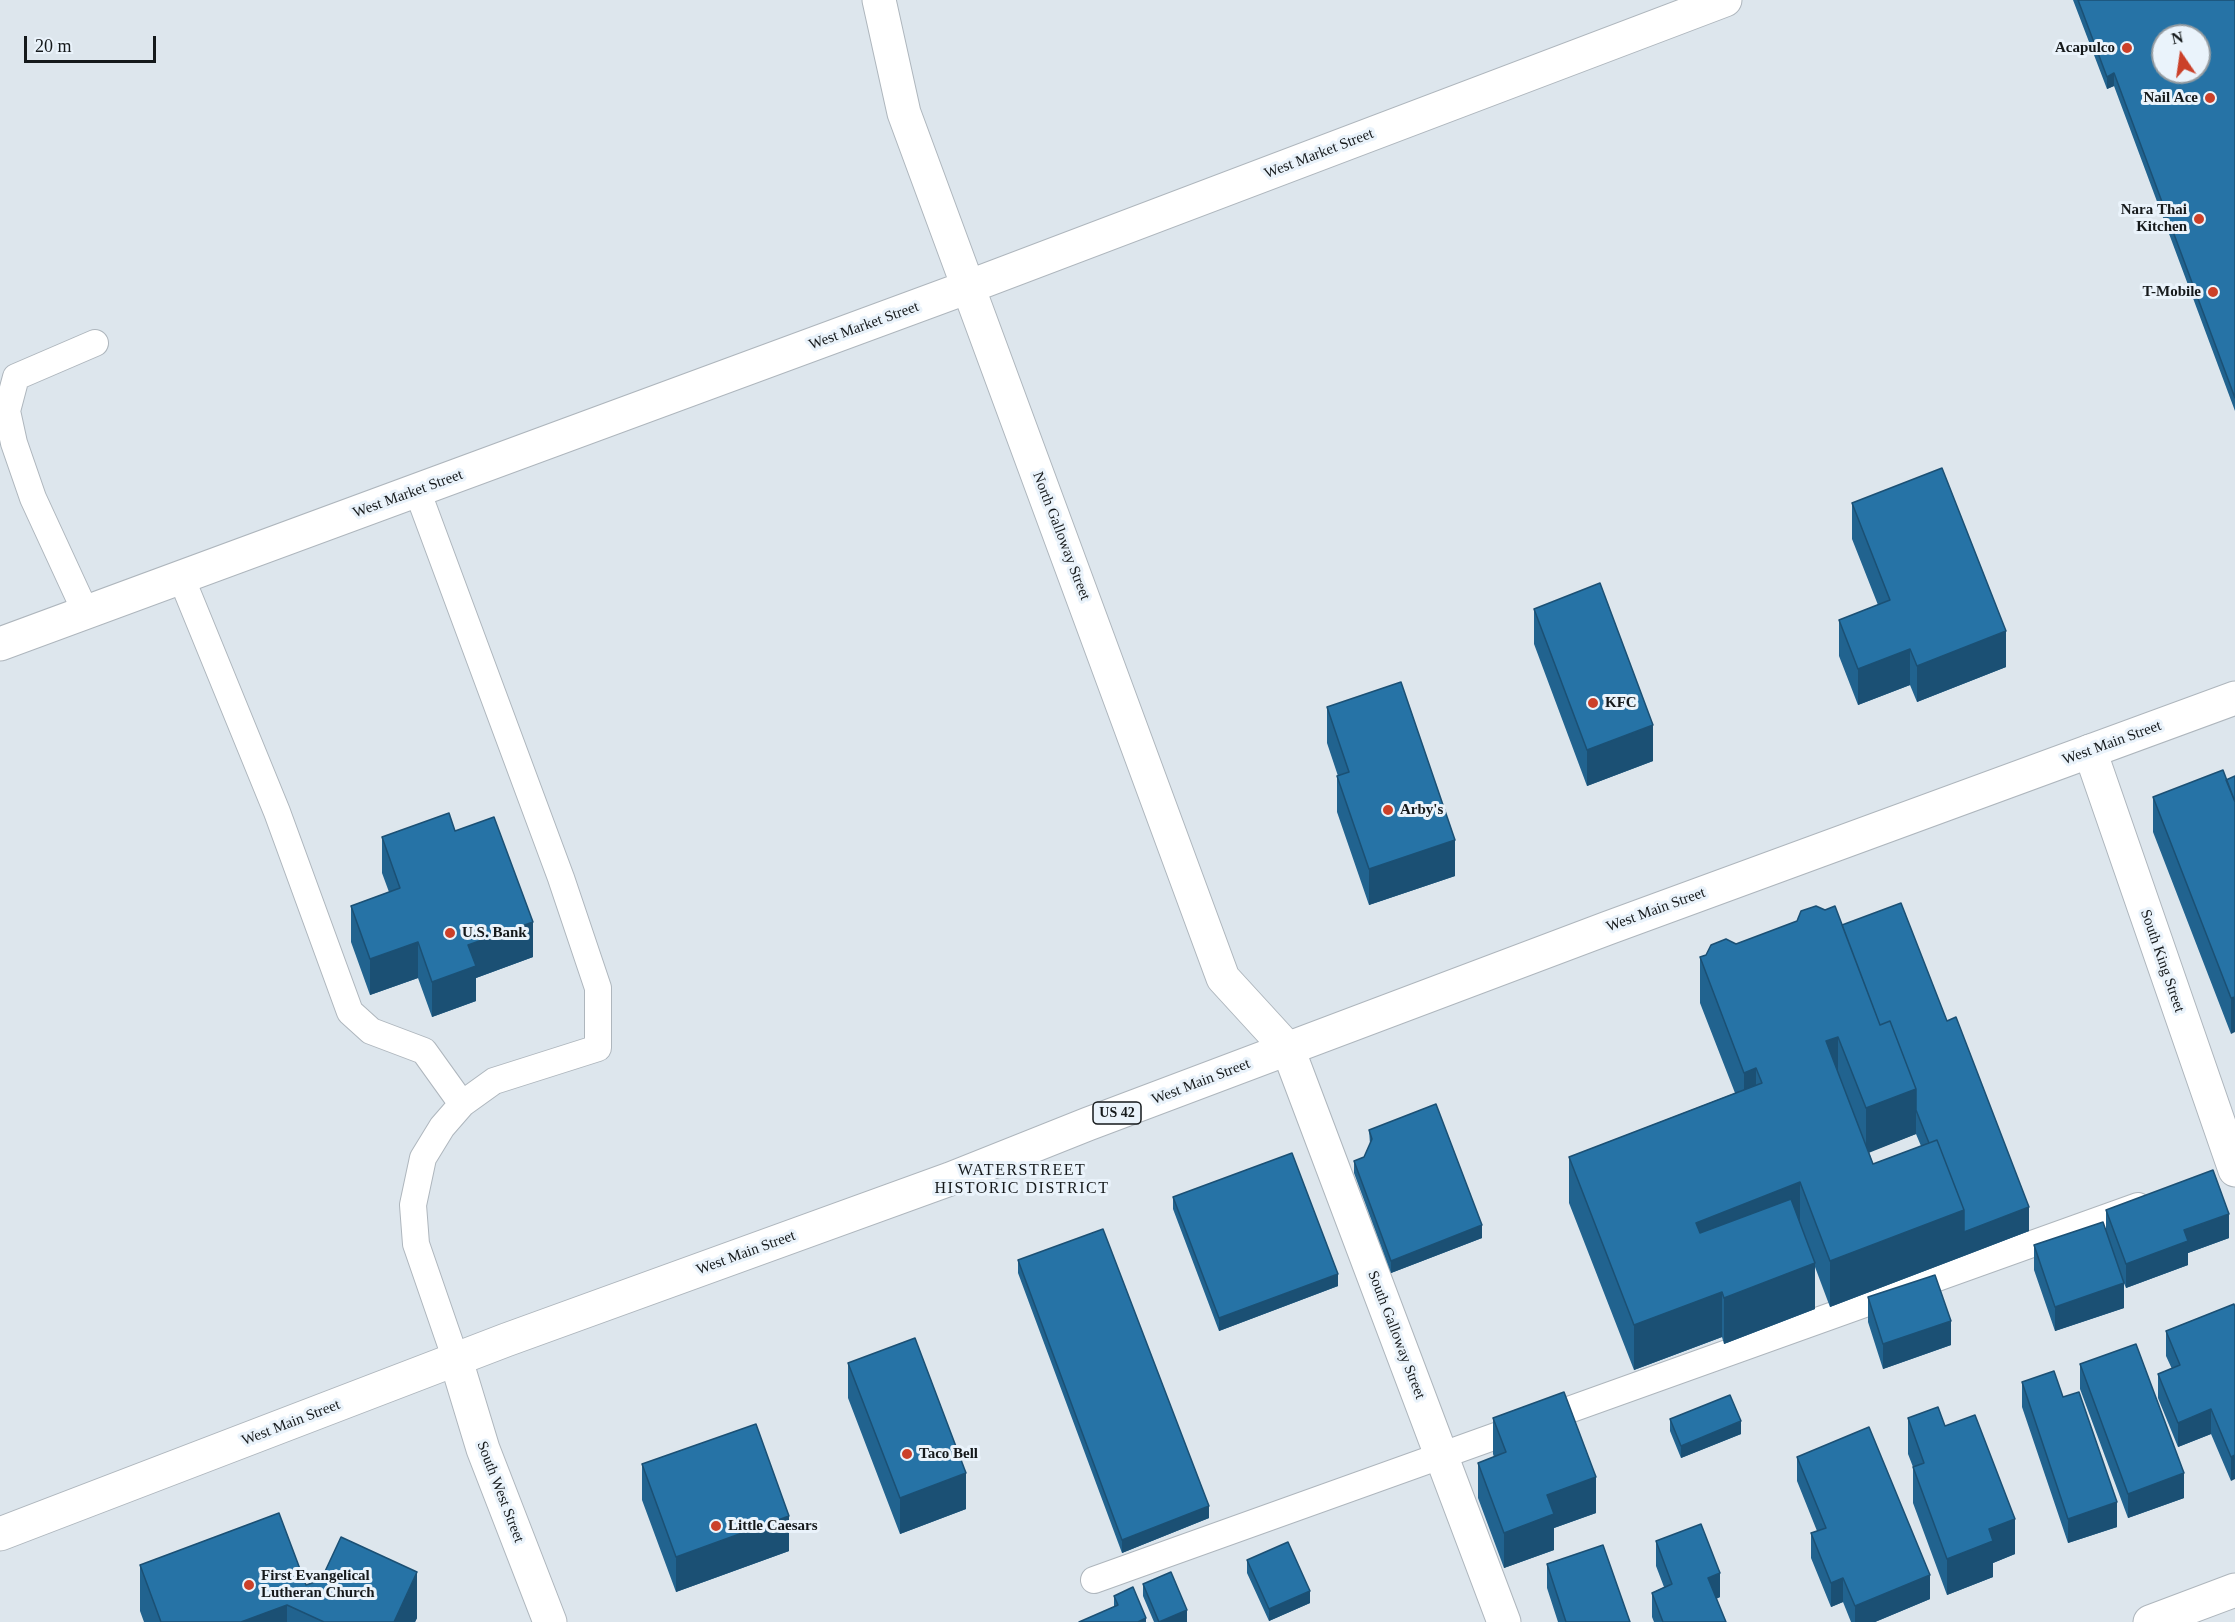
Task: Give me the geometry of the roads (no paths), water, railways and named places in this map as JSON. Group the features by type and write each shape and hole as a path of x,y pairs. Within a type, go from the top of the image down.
{"street":[{"name":"North Galloway Street","path":"879,0 904,113 1224,978 1288,1048"},
{"name":"West Market Street","path":"0,644 968,287 1725,0"},
{"name":"West Main Street","path":"0,1534 456,1360 950,1179 1288,1048 2235,698"},
{"name":"South King Street","path":"2090,751 2229,1169"},
{"name":"South Galloway Street","path":"1288,1048 1503,1622"},
{"name":"South West Street","path":"456,1360 483,1449 550,1622"},
{"path":"2150,1622 2235,1590"}],"lane":[{"path":"86,613 33,498 14,443 7,411 16,378 95,343"},
{"path":"417,490 561,878 598,988 598,1047 494,1081 462,1104 442,1127 423,1158 412,1206 416,1244 456,1360"},
{"path":"182,577 277,812 350,1012 370,1031 424,1051 462,1104"},
{"path":"1094,1580 2156,1199"}],"place":[{"name":"Acapulco","path":"2127,48"},
{"name":"Nail Ace","path":"2210,98"},
{"name":"Nara Thai Kitchen","path":"2199,219"},
{"name":"T-Mobile","path":"2213,292"},
{"name":"KFC","path":"1593,703"},
{"name":"Arby's","path":"1388,810"},
{"name":"U.S. Bank","path":"450,933"},
{"name":"Taco Bell","path":"907,1454"},
{"name":"Little Caesars","path":"716,1526"},
{"name":"First Evangelical Lutheran Church","path":"249,1585"}],"district":[{"name":"WATERSTREET HISTORIC DISTRICT","path":"1022,1180"}]}
